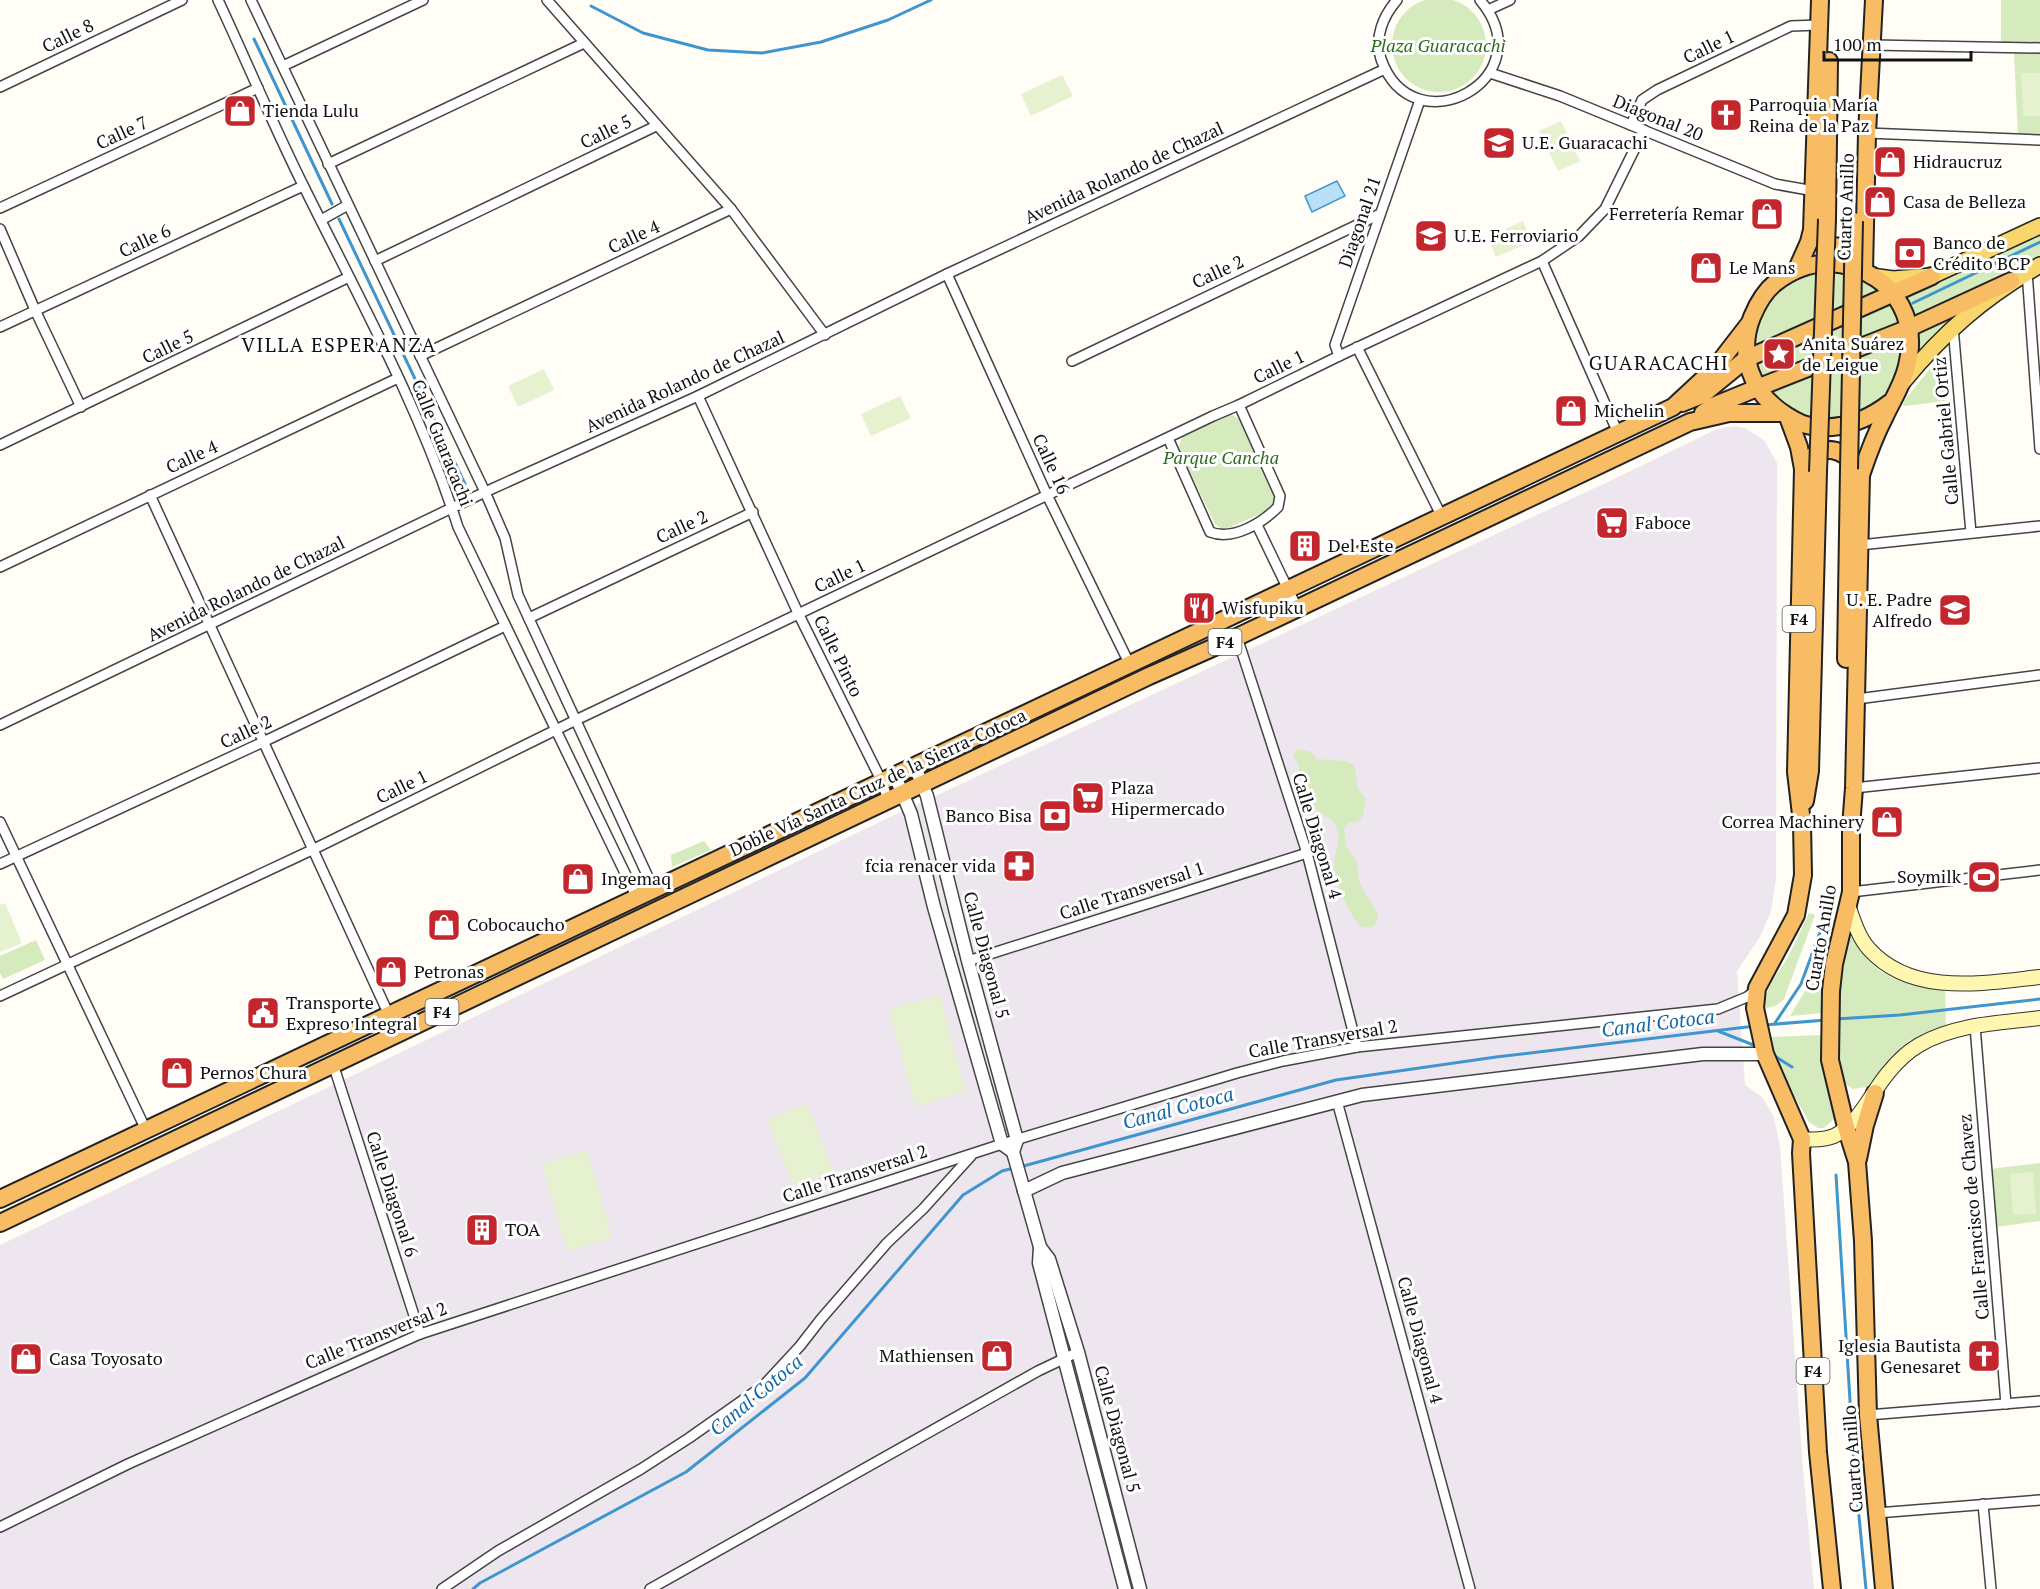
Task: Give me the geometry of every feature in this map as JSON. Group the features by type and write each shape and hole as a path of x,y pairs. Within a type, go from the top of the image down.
{"highway":[{"name":"Cuarto Anillo","path":"1797,269 1812,230 1820,0"},
{"path":"1811,470 1827,219 1830,0"},
{"path":"1851,828 1844,764 1855,472 1863,0"},
{"name":"Cuarto Anillo","path":"1867,273 1859,221 1868,133 1874,0"},
{"path":"1812,230 1823,243 1841,247 1857,239 1863,231 1859,221"},
{"name":"F4","path":"1828,263 1845,264 1867,273 1894,294 1905,310 1909,328 1908,365 1900,386 1891,402 1876,414 1839,427 1810,426 1798,423 1767,400 1757,388 1750,374 1746,359 1746,342 1749,324 1756,307 1769,288 1797,269 1828,263"},
{"path":"1673,407 1702,395 1746,359 1932,276"},
{"path":"1690,422 1713,406 1909,328 2011,281"},
{"name":"F4","path":"1130,665 1673,407 1715,368 1749,324"},
{"name":"Cuarto Anillo","path":"1884,1589 1868,1414 1863,1241 1857,1162 1830,1060 1830,1011 1834,964 1850,900 1860,545 1855,472 1891,402"},
{"name":"Doble Vía Santa Cruz de la Sierra-Cotoca","path":"0,1222 1149,676 1237,637 1690,422 1739,412 1785,415"},
{"name":"F4","path":"1785,415 1811,470"},
{"path":"1811,470 1813,454 1830,449 1846,455 1855,472"},
{"name":"Cuarto Anillo","path":"1811,470 1810,771 1802,823 1803,875 1796,915 1757,988 1755,1008 1765,1054 1802,1139 1818,1452 1832,1589"},
{"name":"Doble Vía Santa Cruz de la Sierra-Cotoca","path":"0,1199 1130,665"},
{"path":"1857,1162 1875,1093"}],"main road":[{"path":"1867,273 1893,279 1932,276 2040,226"},
{"path":"1900,386 1953,327 2011,281 2034,268"},
{"path":"1850,900 1860,936 1868,948 1879,958 1909,975 1928,981 1951,983 1982,983 2040,977"},
{"path":"1802,1139 1816,1140 1833,1136 1846,1127 1875,1093 1886,1074 1917,1047 1934,1037 1953,1030 1975,1026 2040,1018"}],"street":[{"name":"Calle 8","path":"0,87 182,0"},
{"name":"Calle Guaracachi","path":"218,0 303,186 398,378 446,488 458,527 637,898"},
{"name":"Calle Guaracachi","path":"251,0 485,492 505,538 518,595 654,890"},
{"path":"283,66 423,0"},
{"path":"547,0 731,209 825,335"},
{"path":"1397,0 1385,17 1379,38 1380,55 1385,69 1406,93 1420,99 1440,102 1460,98 1477,88 1490,73 1496,58 1498,42 1496,25 1480,0"},
{"path":"1488,10 1510,0"},
{"name":"Calle 1","path":"1631,125 1642,99 1657,90 1791,26 1820,26"},
{"path":"328,164 584,42"},
{"path":"1872,45 2040,48"},
{"name":"Avenida Rolando de Chazal","path":"0,725 485,492 698,396 947,274 1385,69"},
{"name":"Diagonal 20","path":"1490,73 1560,96 1775,184 1814,191"},
{"name":"Calle 7","path":"0,208 258,88"},
{"name":"Diagonal 21","path":"1339,356 1335,345 1420,99"},
{"name":"Calle 5","path":"375,261 656,126"},
{"name":"Calle 1","path":"0,996 315,849 576,720 1542,261 1579,236 1605,209 1644,130"},
{"path":"1868,133 2040,140"},
{"name":"Calle 6","path":"0,327 303,186"},
{"path":"321,220 348,205"},
{"name":"Calle 4","path":"420,356 731,209"},
{"name":"Calle 2","path":"1072,361 1380,214"},
{"path":"0,229 81,407"},
{"path":"1542,261 1618,433"},
{"path":"2034,268 2040,449"},
{"name":"Calle 16","path":"947,274 1047,495 1130,665"},
{"name":"Calle 5","path":"0,445 349,277"},
{"name":"Calle Gabriel Ortiz","path":"1953,327 1971,533"},
{"path":"1357,347 1442,517"},
{"name":"Calle 4","path":"0,567 398,378"},
{"name":"Calle Pinto","path":"698,396 799,615 888,779"},
{"path":"1168,438 1210,532 1218,535 1237,532 1257,525 1278,507 1280,496 1239,405"},
{"path":"150,495 212,625 263,742 315,849 389,1015"},
{"name":"Calle 2","path":"529,618 753,512"},
{"path":"1257,525 1297,608"},
{"path":"1860,545 2040,526"},
{"name":"Calle 2","path":"0,864 505,626"},
{"name":"Calle Diagonal 4","path":"1237,637 1307,853 1357,1047"},
{"path":"1857,699 2040,675"},
{"name":"Calle Diagonal 5","path":"915,767 923,784 1020,1178 1040,1248 1040,1263 1063,1358 1125,1589"},
{"path":"1854,788 2040,768"},
{"name":"Calle Diagonal 5","path":"888,779 896,797 1002,1144"},
{"path":"0,822 146,1130"},
{"name":"Calle Transversal 1","path":"968,961 1307,853"},
{"path":"1850,900 2040,870"},
{"name":"Calle Transversal 2","path":"1014,1149 1237,1073 1283,1061 1357,1047 1718,1009 1747,997 1757,988"},
{"name":"Calle Francisco de Chavez","path":"1975,1026 2006,1404"},
{"path":"1024,1191 1062,1173 1362,1095 1703,1054 1765,1054"},
{"name":"Calle Diagonal 6","path":"333,1064 420,1334"},
{"name":"Calle Diagonal 4","path":"1337,1101 1470,1589"},
{"path":"1002,1144 1014,1149"},
{"name":"Calle Transversal 2","path":"0,1527 128,1464 420,1334 1002,1144"},
{"path":"442,1589 507,1545 641,1469 763,1386 887,1243 923,1209 973,1154"},
{"name":"Calle Diagonal 5","path":"1040,1248 1049,1259 1078,1352 1140,1589"},
{"path":"650,1589 1063,1358 1078,1352"},
{"path":"1868,1414 2040,1401"},
{"path":"1091,1459 1106,1455"},
{"path":"1877,1513 2040,1500"},
{"path":"1983,1504 1991,1589"},
{"path":"1109,1528 1123,1524"}],"shaded area":[{"path":"1734,426 1745,428 1764,440 1777,463 1776,880 1771,911 1760,937 1737,971 1745,1085 1762,1097 1774,1117 1780,1147 1814,1589 0,1589 0,1245 886,819 1717,429"}],"green space":[{"name":"Plaza Guaracachi","path":"1439,-2 1457,2 1472,12 1482,27 1486,45 1482,63 1472,78 1457,88 1439,92 1421,88 1406,78 1396,63 1392,45 1396,27 1406,12 1421,2"},
{"path":"2001,0 2040,0 2040,43 2001,43"},
{"path":"2014,53 2040,53 2040,135 2018,136"},
{"path":"2021,73 2040,73 2040,116 2023,116"},
{"path":"1062,75 1073,96 1031,116 1021,94"},
{"path":"1561,121 1580,161 1558,171 1539,131"},
{"path":"1523,221 1532,241 1496,257 1488,237"},
{"path":"2040,233 2040,259 1914,319 1906,297"},
{"path":"1816,271 1837,271 1860,278 1881,294 1755,348 1759,322 1770,300 1779,290 1800,276"},
{"path":"1891,305 1900,326 1762,377 1756,360"},
{"path":"1958,314 1932,336 1916,354 1916,330"},
{"path":"1901,338 1898,367 1892,383 1878,401 1858,413 1836,420 1813,419 1788,408 1769,388"},
{"path":"1941,355 1945,401 1903,405 1904,401"},
{"path":"544,369 554,390 518,407 508,386"},
{"path":"900,396 911,418 871,436 861,414"},
{"name":"Parque Cancha","path":"1231,414 1242,421 1276,498 1271,509 1226,529 1221,529 1215,524 1179,446 1182,437"},
{"path":"1297,749 1311,752 1316,759 1344,761 1355,768 1358,789 1366,799 1363,815 1358,822 1348,823 1344,828 1346,846 1356,860 1360,884 1378,915 1372,927 1362,927 1355,920 1341,894 1335,874 1334,862 1339,837 1335,823 1314,808 1305,793 1298,764 1293,755"},
{"path":"704,841 711,850 672,867 671,855"},
{"path":"5,903 22,943 0,952 0,905"},
{"path":"1809,913 1815,915 1784,999 1777,1005 1765,1009 1767,993 1788,957"},
{"path":"1830,919 1837,920 1828,953 1823,1013 1790,1016 1813,978"},
{"path":"1850,931 1866,958 1887,975 1914,985 1945,991 1946,1026 1910,1040 1889,1059 1875,1079 1866,1087 1853,1089 1843,1080 1837,1065 1839,978"},
{"path":"36,940 45,960 3,979 0,973 0,956"},
{"path":"940,995 966,1092 915,1106 889,1009"},
{"path":"1822,1035 1824,1064 1834,1119 1824,1128 1818,1128 1809,1122 1780,1070 1770,1037"},
{"path":"807,1104 833,1170 794,1186 767,1120"},
{"path":"587,1151 612,1238 567,1251 542,1164"},
{"path":"2040,1163 2040,1221 1996,1227 1990,1169"},
{"path":"2033,1172 2036,1214 2013,1215 2010,1174"}],"water":[{"path":"1337,181 1345,196 1312,212 1305,196"}],"waterway":[{"path":"591,6 643,33 708,50 762,53 821,42 888,20 931,0"},
{"path":"254,39 332,204"},
{"path":"339,219 465,484"},
{"path":"1913,303 2040,242"},
{"path":"1775,1023 1801,984 1823,924"},
{"name":"Canal Cotoca","path":"1836,1019 1900,1015 2040,999"},
{"name":"Canal Cotoca","path":"1764,1025 1826,1020"},
{"name":"Canal Cotoca","path":"1020,1167 1336,1080 1496,1057 1755,1026"},
{"path":"1718,1031 1756,1046"},
{"path":"1773,1055 1792,1067"},
{"name":"Canal Cotoca","path":"473,1589 480,1583 686,1472 805,1378 963,1195 1002,1171 1014,1168"},
{"path":"1836,1175 1854,1465 1866,1589"}],"place":[{"name":"Tienda Lulu","path":"240,111"},
{"name":"Parroquia María Reina de la Paz","path":"1726,115"},
{"name":"U.E. Guaracachi","path":"1499,143"},
{"name":"Hidraucruz","path":"1890,162"},
{"name":"Casa de Belleza","path":"1880,202"},
{"name":"Ferretería Remar","path":"1767,214"},
{"name":"U.E. Ferroviario","path":"1431,236"},
{"name":"Banco de Crédito BCP","path":"1910,253"},
{"name":"Le Mans","path":"1706,268"},
{"name":"Anita Suárez de Leigue","path":"1779,354"},
{"name":"Michelin","path":"1571,411"},
{"name":"Faboce","path":"1612,523"},
{"name":"Del Este","path":"1305,546"},
{"name":"Wisfupiku","path":"1199,608"},
{"name":"U. E. Padre Alfredo","path":"1955,610"},
{"name":"Plaza Hipermercado","path":"1088,798"},
{"name":"Banco Bisa","path":"1055,816"},
{"name":"Correa Machinery","path":"1887,822"},
{"name":"fcia renacer vida","path":"1019,866"},
{"name":"Soymilk","path":"1984,877"},
{"name":"Ingemaq","path":"578,879"},
{"name":"Cobocaucho","path":"444,925"},
{"name":"Petronas","path":"391,972"},
{"name":"Transporte Expreso Integral","path":"263,1013"},
{"name":"Pernos Chura","path":"177,1073"},
{"name":"TOA","path":"482,1230"},
{"name":"Mathiensen","path":"997,1356"},
{"name":"Iglesia Bautista Genesaret","path":"1984,1356"},
{"name":"Casa Toyosato","path":"26,1359"}],"district":[{"name":"VILLA ESPERANZA","path":"339,345"},
{"name":"GUARACACHI","path":"1659,363"}]}
